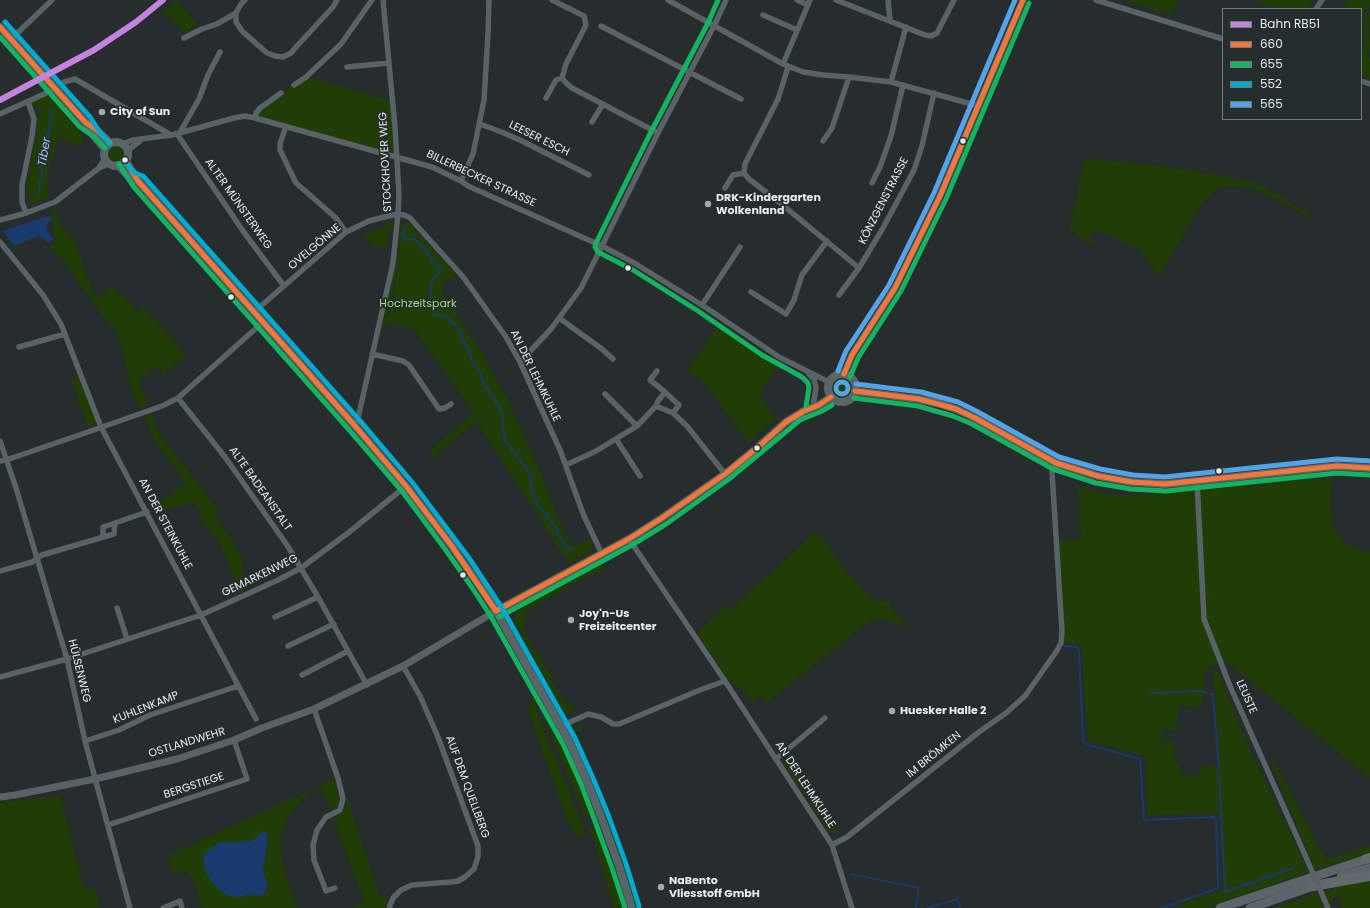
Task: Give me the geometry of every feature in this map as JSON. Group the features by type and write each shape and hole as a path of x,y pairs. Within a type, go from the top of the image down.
{"highway":[{"path":"1250,908 1314,886 1369,861"},
{"path":"1220,908 1369,861"},
{"path":"1314,886 1370,876"}],"main road":[{"path":"0,27 85,122 98,131 107,146 110,163 131,179 138,181"},
{"path":"107,146 114,142 122,144 127,151 126,160 138,181 356,427 406,486 451,545 496,611 570,742 587,781 619,866 632,908"},
{"path":"110,163 126,160"},
{"path":"844,374 852,378 856,386 851,398 843,402 834,400 828,390 829,382 835,376 844,374"},
{"path":"855,391 937,403 956,409 1056,463 1098,476 1132,482 1165,484 1337,466 1370,468"},
{"path":"496,611 629,539 662,518 725,474 797,414 819,405 831,397"}],"street":[{"path":"11,39 52,0"},
{"path":"245,0 241,4 236,14 236,22 242,31 267,53 275,56 283,56 291,53 333,7 337,0"},
{"path":"294,85 306,77 341,44 372,0"},
{"name":"STOCKHOVER WEG","path":"356,427 393,263 398,214 399,195 395,127 383,0"},
{"path":"461,181 473,154 484,100 486,81 488,0"},
{"path":"552,0 584,16 586,25 566,64 562,78"},
{"path":"668,0 786,66 811,74 891,82 979,106"},
{"path":"520,362 550,329 581,288 726,0"},
{"path":"797,0 809,2 797,30 778,99 745,164 744,173 749,179 859,268"},
{"path":"836,0 931,36 937,33 954,0"},
{"path":"888,0 890,21"},
{"path":"844,374 852,355 895,288 940,196 1023,0"},
{"path":"1096,0 1222,39"},
{"path":"184,38 202,28 217,24 236,14"},
{"path":"763,15 797,30"},
{"path":"601,26 689,73 741,98"},
{"path":"891,82 906,27"},
{"path":"176,134 199,99 208,75 220,52"},
{"path":"347,67 389,63"},
{"path":"823,141 832,128 850,77"},
{"path":"546,98 556,80 562,78"},
{"path":"562,78 572,88 658,133"},
{"name":"ALTER MÜNSTERWEG","path":"64,82 75,79 176,134 243,231 284,286"},
{"path":"872,182 880,167 891,136 903,85"},
{"path":"0,114 55,89"},
{"path":"255,118 256,113 260,108 281,93"},
{"name":"KÖNZGENSTRASSE","path":"839,295 859,268 884,228 914,170 922,146 934,93"},
{"path":"26,213 22,202 22,184 34,119 28,102"},
{"path":"592,122 603,104"},
{"name":"BILLERBECKER STRASSE","path":"122,144 133,140 176,134 245,116 432,167 468,186 602,246 636,264 702,305 766,349 829,382"},
{"name":"LEESER ESCH","path":"480,124 522,141 589,175"},
{"path":"286,126 280,144 280,150 296,183 335,218 346,232"},
{"name":"BILLERBECKER STRASSE","path":"127,151 141,140"},
{"path":"0,220 26,213 55,202 99,168 110,163"},
{"path":"725,188 733,175 744,173"},
{"name":"OVELGÖNNE","path":"254,312 346,232 368,221 398,214"},
{"name":"AN DER LEHMKUHLE","path":"398,214 410,218 464,278 506,337 520,362 566,465 584,516 602,554"},
{"path":"751,292 786,314 794,300 802,275 827,241"},
{"name":"AN DER STEINKUHLE","path":"0,242 53,310 65,334 101,427 256,719"},
{"path":"702,305 740,247"},
{"path":"559,318 602,349 612,359"},
{"path":"0,461 162,406 178,398 264,322"},
{"path":"19,347 65,334"},
{"path":"372,354 403,361 409,366 439,408 445,408 451,404"},
{"path":"657,371 650,380 679,406 673,414"},
{"path":"806,371 814,379 816,388 813,407"},
{"path":"566,465 616,439 637,426 656,406 665,392"},
{"path":"605,394 637,426"},
{"name":"ALTE BADEANSTALT","path":"178,398 225,457 287,545 334,624 367,685"},
{"path":"656,406 673,414 687,426 725,474"},
{"path":"616,439 640,476"},
{"name":"HÜLSENWEG","path":"0,442 7,459 67,660 85,741 130,908"},
{"name":"IM BRÖMKEN","path":"832,846 847,837 979,732 1006,713 1025,696 1056,652 1061,643 1062,631 1052,472 1056,463"},
{"name":"LEUSTE","path":"1197,481 1204,619 1230,686 1328,908"},
{"name":"GEMARKENWEG","path":"0,677 67,660 202,615 278,580 301,568 348,533 406,486"},
{"path":"103,537 103,526 147,512"},
{"path":"0,571 32,562 42,555 114,534 115,523"},
{"name":"AN DER LEHMKUHLE","path":"629,539 725,681 832,846 852,908"},
{"path":"275,617 318,597"},
{"path":"117,608 127,639"},
{"name":"OSTLANDWEHR","path":"0,797 96,779 177,759 234,740 262,728 314,710 403,666 496,611"},
{"path":"288,646 334,624"},
{"path":"302,675 348,651"},
{"name":"AUF DEM QUELLBERG","path":"388,908 393,898 401,890 412,885 458,881 474,869 478,857 478,846 438,737 423,702 403,666"},
{"path":"561,726 588,714 601,717 613,724 619,724 725,681"},
{"name":"KUHLENKAMP","path":"85,741 119,730 150,715 238,686"},
{"path":"314,710 338,778 343,799 340,810 326,817 316,830 312,845 314,860 326,892 335,888"},
{"path":"776,759 825,718"},
{"name":"BERGSTIEGE","path":"108,825 247,779 234,740"},
{"path":"163,908 180,902 182,908"}],"green space":[{"path":"1125,0 1178,0 1172,15"},
{"path":"1256,0 1313,0 1309,8 1275,8"},
{"path":"1349,0 1370,0 1370,5 1364,14 1362,21 1362,8 1344,8"},
{"path":"177,1 197,23 187,33 162,12"},
{"path":"1370,10 1368,34 1370,52 1365,44 1363,33 1364,22"},
{"path":"1362,41 1370,58 1370,78 1362,76"},
{"path":"306,77 392,101 396,157 255,118 256,113 281,93"},
{"path":"47,95 84,137 81,146 59,138 47,173 48,198 31,204 26,189 38,125 37,117 41,115 36,104 32,106 31,102"},
{"path":"116,146 123,151 124,154 119,161 116,162 109,157 108,154 113,147"},
{"path":"1085,159 1151,165 1230,177 1229,179 1234,178 1251,182 1267,188 1310,215 1308,218 1287,205 1252,188 1238,186 1222,187 1216,190 1202,203 1159,276 1139,249 1095,229 1087,239 1093,240 1092,244 1069,230"},
{"path":"54,209 62,226 77,245 92,291 98,298 112,286 119,295 121,293 137,311 143,306 186,355 164,375 157,366 138,382 148,405 140,408 130,385 123,352 115,327 112,329 60,256 50,247 56,240 53,231 54,223 50,211"},
{"path":"386,221 392,222 393,225 393,228 389,229 387,248 375,246 363,235 387,226"},
{"name":"Hochzeitspark","path":"405,221 408,221 456,275 444,282 441,292 482,353 507,399 540,471 568,543 575,546 590,539 593,550 569,564 476,421 433,457 429,451 474,413 414,329 387,323 399,266 398,250 401,228"},
{"path":"397,252 397,269 384,329 381,328"},
{"path":"720,323 778,364 759,395 776,419 748,442 702,380 687,371"},
{"path":"79,377 97,423 88,426 71,380"},
{"path":"842,378 849,381 852,388 849,395 842,398 835,395 832,388 835,381"},
{"path":"151,413 157,430 163,439 219,511 214,516 230,536 244,564 240,567 249,589 241,592 218,541 198,516 202,513 193,502 156,512 153,507 186,483 155,441 144,416"},
{"path":"1332,478 1330,500 1332,521 1336,533 1345,543 1370,553 1370,778 1226,661 1208,668 1204,676 1205,691 1151,693 1204,693 1200,707 1178,706 1177,730 1162,730 1162,741 1174,741 1175,764 1180,765 1181,776 1198,775 1201,767 1217,766 1220,813 1147,815 1146,757 1088,740 1081,644 1063,644 1064,631 1059,540 1081,540 1078,487 1111,495 1138,495 1227,486 1251,486 1281,481"},
{"path":"814,532 825,540 844,570 872,599 882,602 890,601 890,606 910,629 894,621 871,620 766,703 761,696 753,702 727,677 697,633 723,609 731,609 798,549"},
{"path":"602,563 605,570 587,576 529,609 525,617 527,624 522,626 537,655 540,653 545,667 553,676 550,678 560,696 570,706 572,704 574,706 573,711 570,713 563,711 515,622 515,617 517,612 535,599"},
{"path":"515,625 550,689 549,692 513,626"},
{"path":"1217,669 1252,755 1309,872 1207,908 1171,908 1219,891 1223,888 1225,889 1219,758 1213,671"},
{"path":"533,696 537,701 536,711 585,834 576,836 573,827 570,828 527,708 531,707 531,700"},
{"path":"543,713 545,713 570,758 593,814 592,819 585,816"},
{"path":"579,725 581,727 576,729 580,746 605,803 600,801 598,798 574,741 576,740 574,730"},
{"path":"790,755 841,834 827,830 784,765"},
{"path":"1271,756 1326,860 1370,846 1370,853 1315,870 1273,766"},
{"path":"333,778 340,799 339,806 332,810 326,800 321,786 307,795 290,813 280,839 281,855 285,874 297,908 202,908 193,878 185,872 172,872 168,856"},
{"path":"60,795 85,890 95,888 100,908 0,908 0,803"},
{"path":"347,798 379,894 387,900 384,908 351,908 365,903 333,818 342,812 346,807"},
{"path":"609,813 625,856 640,908 636,908 607,823"},
{"path":"594,826 598,828 600,832 625,908 614,908 592,833 589,833 588,830"},
{"path":"1370,881 1370,908 1343,908 1338,893 1330,905 1324,891 1342,885"},
{"path":"1318,892 1325,908 1273,908 1299,899"}],"water":[{"path":"50,216 52,220 48,222 46,227 53,239 48,243 41,236 39,236 14,246 3,231 44,217"},
{"path":"262,831 266,832 268,836 263,872 267,882 267,889 263,895 259,896 249,894 241,897 228,896 216,887 206,873 203,860 204,855 210,848 222,842 250,841 256,838"}],"waterway":[{"name":"Tiber","path":"38,195 52,109"},
{"path":"406,226 403,236 404,240 415,239 431,257 434,264 440,268 439,273 432,280 430,300 432,310 436,315 448,317 458,328 464,342 469,348 471,359 480,372 485,386 500,409 503,420 504,439 531,475 532,493 539,507 554,525 564,546 568,549 572,549"},
{"path":"1064,646 1077,647 1079,650 1083,741 1088,745 1140,759 1144,820 1213,817 1216,820 1218,886 1216,889 1162,908"},
{"path":"1151,693 1200,691 1206,693"},
{"path":"1210,694 1213,694 1218,758 1225,892 1293,868"},
{"path":"851,874 919,888 916,908"},
{"path":"928,908 957,899 960,908"}],"rail line":[{"name":"RB51","path":"0,100 94,50 136,22 163,0"}],"transit line":[{"name":"655","path":"718,0 708,23 652,130 595,247 598,252 633,270 698,311 762,355 802,377 808,383 809,388 806,406"},
{"name":"565","path":"838,371 846,351 889,285 934,193 1015,0"},
{"name":"660","path":"844,374 852,355 895,288 940,196 1023,0"},
{"name":"655","path":"850,377 858,358 901,291 946,199 1029,3"},
{"name":"552","path":"5,22 90,117 110,144"},
{"name":"660","path":"0,27 85,122 98,131 110,143"},
{"name":"655","path":"0,37 80,127 93,136 105,148"},
{"name":"552","path":"123,160 135,173 143,176 361,422 412,482 469,558 502,608 575,738 609,817 639,906"},
{"name":"660","path":"125,160 138,181 356,427 406,486 451,545 496,611 629,539 662,518 725,474 786,422 831,397"},
{"name":"655","path":"119,164 133,186 401,490 471,586 490,615 563,744 581,784 595,821 625,908"},
{"name":"565","path":"844,382 847,383 848,388 847,393 840,394 837,393 836,386 837,383 844,382"},
{"name":"565","path":"856,384 921,392 958,402 1059,457 1100,469 1133,475 1165,477 1337,459 1370,461"},
{"name":"660","path":"855,391 919,399 956,409 1056,463 1098,476 1132,482 1165,484 1337,466 1370,468"},
{"name":"655","path":"854,398 918,406 953,416 972,424 1053,469 1096,483 1131,489 1166,491 1337,473 1370,475"},
{"name":"655","path":"499,617 632,545 666,524 729,479 800,420 832,405"}],"place":[{"name":"City of Sun","path":"102,112"},
{"name":"DRK-Kindergarten Wolkenland","path":"708,204"},
{"name":"Joy'n-Us Freizeitcenter","path":"571,620"},
{"name":"Huesker Halle 2","path":"892,711"},
{"name":"NaBento Vliesstoff GmbH","path":"661,887"}]}
